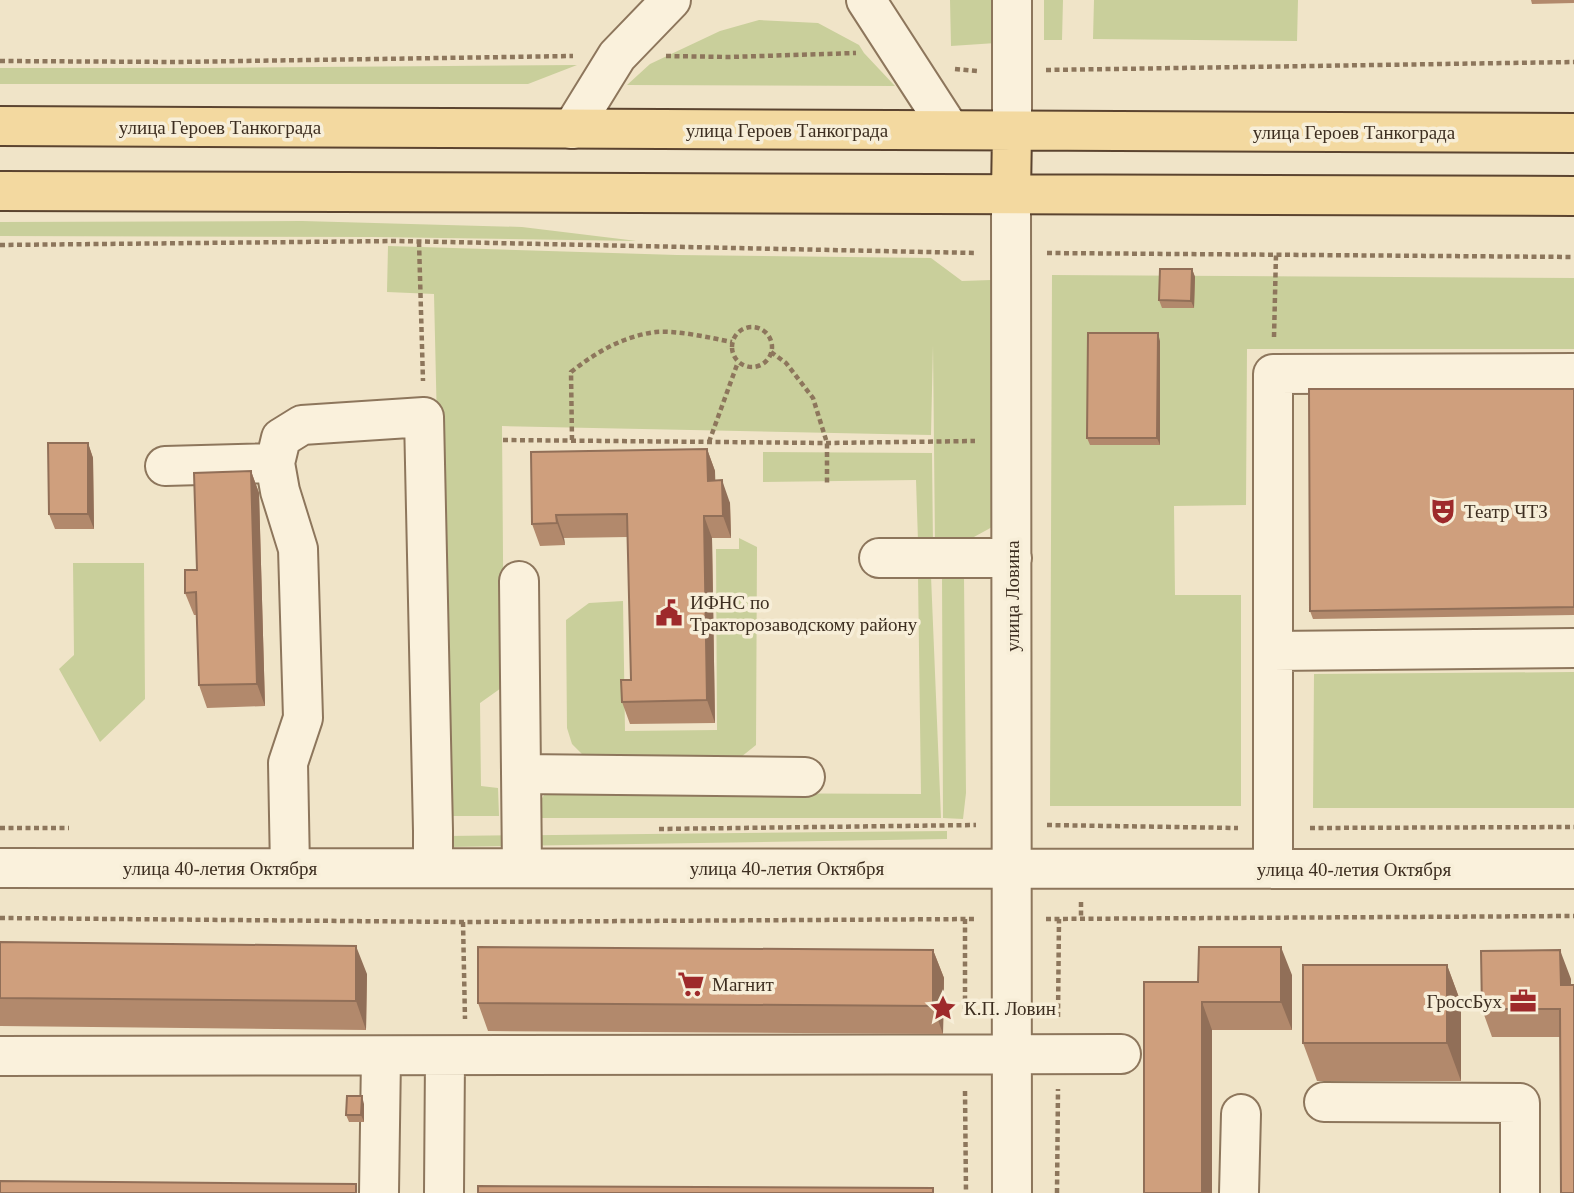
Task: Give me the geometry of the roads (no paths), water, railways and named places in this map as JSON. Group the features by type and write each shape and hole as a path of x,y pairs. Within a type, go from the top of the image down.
{"main road":[{"name":"улица Героев Танкограда","path":"0,126 1574,133"},
{"name":"улица Ловина","path":"1011,194 1012,131"},
{"path":"0,191 1574,196"}],"street":[{"path":"572,129 617,56 671,0"},
{"path":"866,0 950,131"},
{"name":"улица Ловина","path":"1012,0 1012,131"},
{"name":"улица Ловина","path":"1011,194 1012,1193"},
{"path":"1273,869 1273,374 1574,373"},
{"path":"290,868 288,763 303,718 298,550 280,491 275,464 281,438 302,425 424,417 433,868"},
{"path":"165,466 275,464"},
{"path":"879,558 1012,558"},
{"path":"519,581 522,868"},
{"path":"1273,651 1574,648"},
{"path":"521,774 805,777"},
{"name":"улица 40-летия Октября","path":"0,868 1574,869"},
{"path":"0,1056 1121,1055"},
{"path":"379,1193 381,1056"},
{"path":"444,1193 455,1057"},
{"path":"1324,1102 1520,1103 1520,1193"},
{"path":"1239,1193 1241,1114"}],"place":[{"name":"Театр ЧТЗ","path":"1443,511"},
{"name":"ИФНС по Тракторозаводскому району","path":"669,613"},
{"name":"Магнит","path":"691,984"},
{"name":"ГроссБух","path":"1523,1001"},
{"name":"К.П. Ловин","path":"943,1008"}]}
